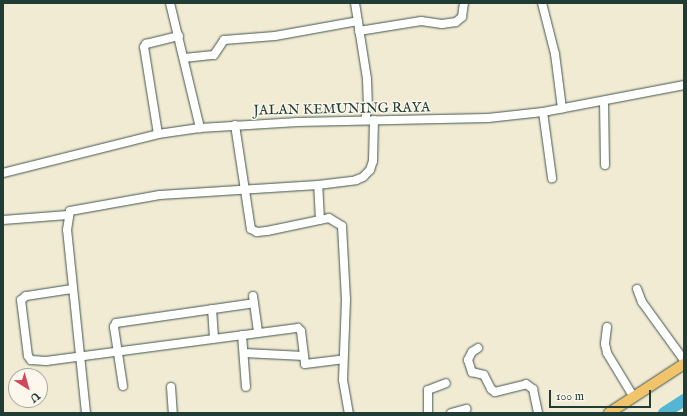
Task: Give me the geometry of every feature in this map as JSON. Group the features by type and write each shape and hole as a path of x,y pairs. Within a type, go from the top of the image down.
{"main road":[{"path":"609,413 684,364"}],"street":[{"path":"170,3 200,128"},
{"path":"86,413 82,356 72,289 68,215 72,209 160,195 318,185 356,180 368,173 373,161 367,79 355,3"},
{"path":"359,31 421,21 442,24 456,22 462,16 464,3"},
{"path":"542,3 555,54 562,109"},
{"path":"184,58 214,54 224,40 275,36 358,21"},
{"path":"158,134 144,47 146,44 179,36"},
{"name":"JALAN KEMUNING RAYA","path":"3,173 158,134 200,128 235,125 369,120 488,118 562,109 684,85"},
{"path":"604,101 605,165"},
{"path":"543,112 552,178"},
{"path":"235,125 246,190 249,226 257,232 320,220 335,220 343,228 346,299 343,359 349,413"},
{"path":"318,185 320,220"},
{"path":"3,220 68,215"},
{"path":"72,289 23,298 21,304 28,356 31,360 46,362 242,334 298,328 301,331 305,363 308,364 343,359"},
{"path":"637,290 642,302 684,360"},
{"path":"123,386 114,327 116,323 212,309 254,299 258,332"},
{"path":"212,309 214,338"},
{"path":"607,327 605,344 607,353 633,396"},
{"path":"242,334 246,387"},
{"path":"478,348 472,352 468,360 472,372 484,375 491,389 495,392 526,384 533,389 538,413"},
{"path":"244,354 304,356"},
{"path":"428,413 428,390 446,383"},
{"path":"171,387 173,413"},
{"path":"451,413 466,409"}],"waterway":[{"path":"664,413 684,400"}]}
